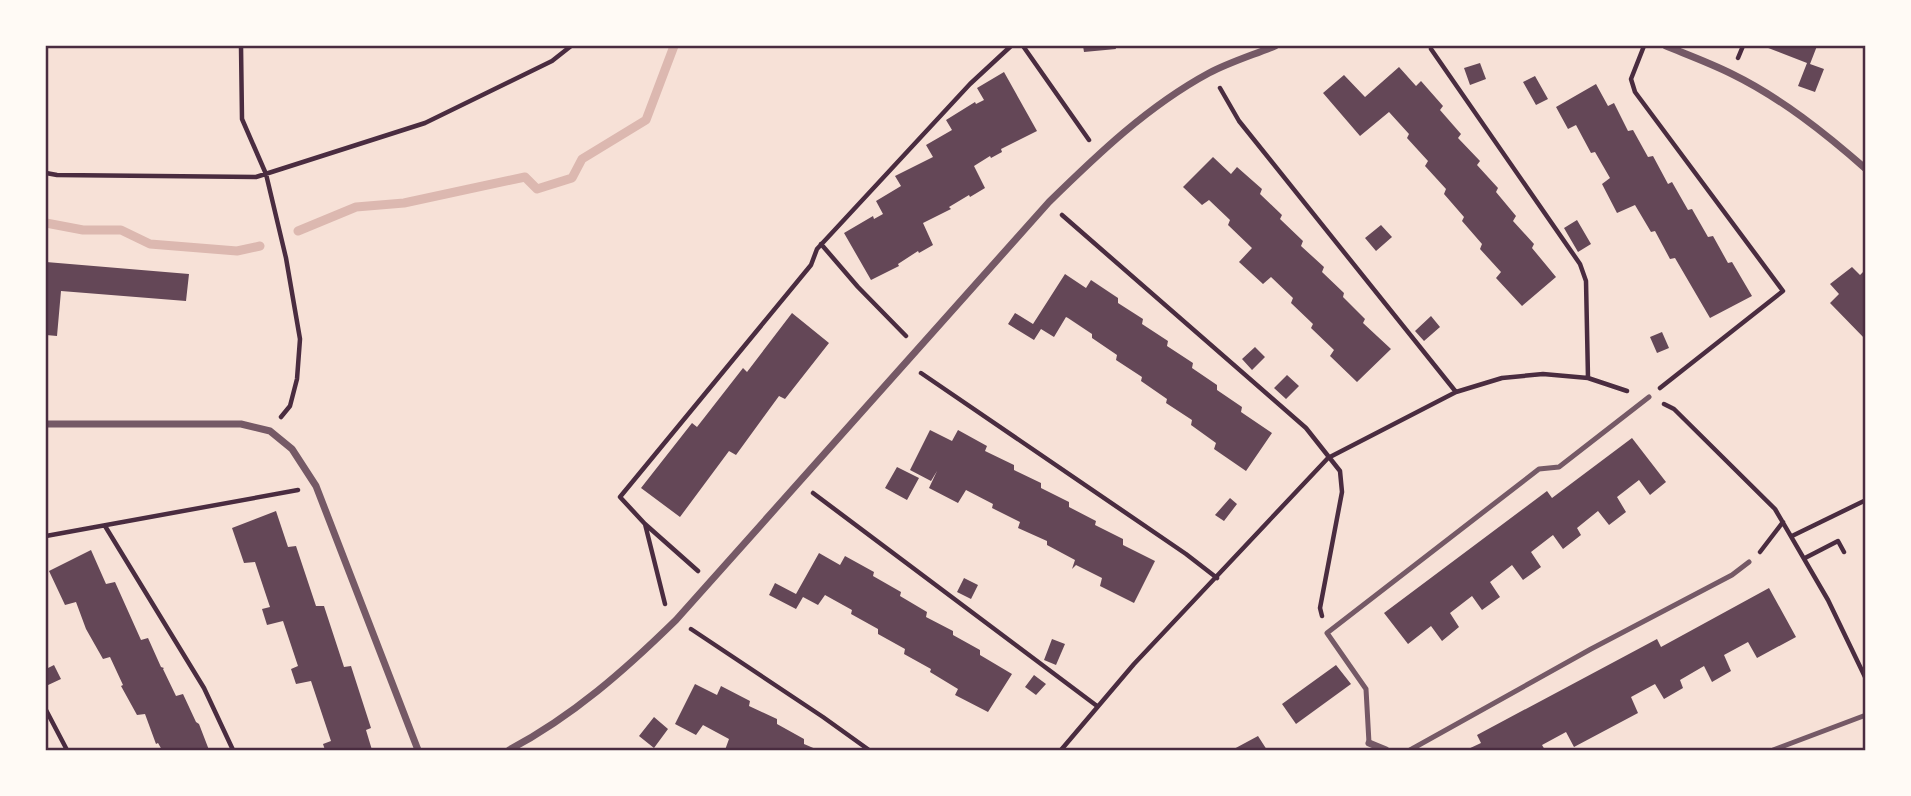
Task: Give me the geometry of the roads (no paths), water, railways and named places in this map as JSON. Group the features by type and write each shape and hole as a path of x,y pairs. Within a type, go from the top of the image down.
{"street":[{"path":"509,751 583,704 632,663 676,620 1049,202 1098,153 1151,110 1211,72 1275,46"},
{"path":"1666,46 1732,74 1775,98 1820,130 1866,169"},
{"path":"46,424 241,424 270,431 292,449 316,486 418,751"},
{"path":"1369,743 1386,751"}],"lane":[{"path":"1369,743 1366,689 1327,633 1539,469 1559,467 1649,397"},
{"path":"1410,751 1591,649 1732,575 1749,562"},
{"path":"1773,751 1866,715"}],"waterway":[{"path":"298,231 356,207 404,203 525,177 537,189 572,178 582,159 646,120 674,46"},
{"path":"46,223 83,230 121,230 150,244 237,251 260,246"}]}
